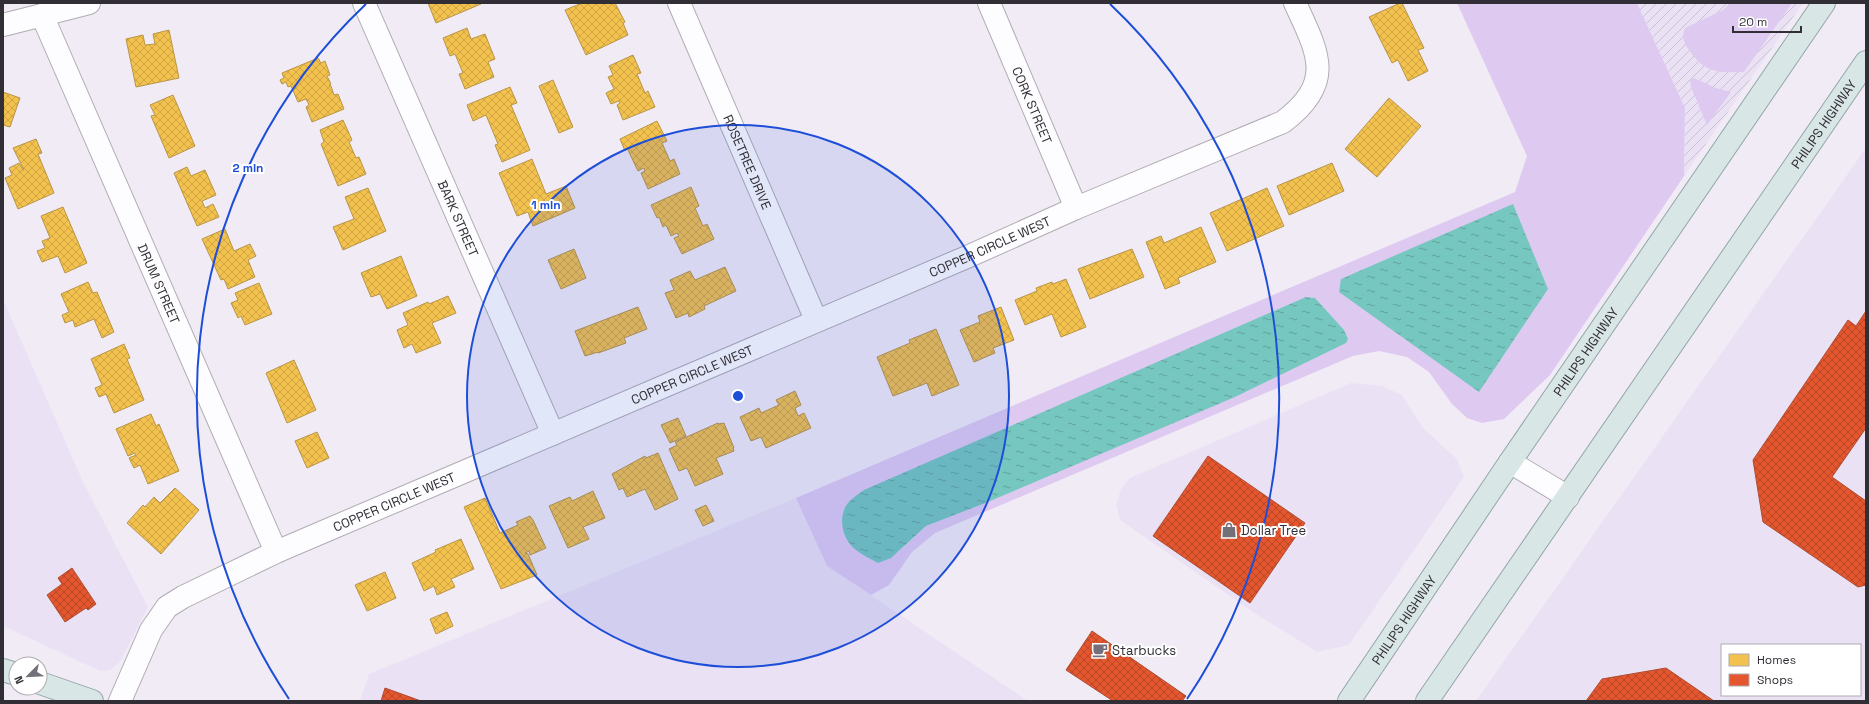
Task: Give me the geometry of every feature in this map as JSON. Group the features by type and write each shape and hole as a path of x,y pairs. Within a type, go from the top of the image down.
{"main road":[{"name":"PHILIPS HIGHWAY","path":"1349,701 1510,462 1824,3"},
{"name":"PHILIPS HIGHWAY","path":"1427,701 1866,62"},
{"path":"48,686 92,701"}],"street":[{"path":"3,25 89,3"},
{"name":"BARK STREET","path":"364,3 553,434"},
{"name":"ROSETREE DRIVE","path":"679,3 816,320"},
{"name":"CORK STREET","path":"989,3 1076,208"},
{"name":"COPPER CIRCLE WEST","path":"120,701 156,621 168,607 183,597 276,552 816,320 967,257 1076,208 1283,122 1297,111 1310,95 1316,82 1318,64 1315,44 1295,3"},
{"name":"DRUM STREET","path":"42,15 276,552"},
{"path":"1510,462 1568,497"}],"shaded area":[{"path":"1457,3 1637,3 1685,108 1684,176 1550,375 1504,419 1482,423 1467,418 1452,404 1429,372 1407,357 1379,351 1353,356 935,533 912,552 889,585 871,595 827,566 796,498 1515,192 1527,156","holes":["864,490 983,504 926,526 898,552"]},
{"path":"1637,3 1803,3 1684,176 1685,108"},
{"path":"1730,3 1792,3 1744,72 1720,72 1707,68 1695,58 1684,40 1683,35 1685,28 1723,10"},
{"path":"1694,78 1716,88 1731,92 1707,125 1691,87 1690,80"},
{"path":"1866,148 1866,701 1476,701"},
{"path":"3,299 83,482 148,607 120,662 110,670 100,671 3,626"},
{"path":"1351,383 1382,386 1402,395 1422,427 1457,459 1464,477 1349,645 1317,652 1256,614 1120,520 1116,505 1121,489 1130,478"},
{"path":"796,498 827,566 1028,701 360,701 369,674"}],"water":[{"path":"1513,204 1548,289 1479,392 1339,292 1341,279"},
{"path":"1306,297 1315,298 1344,330 1348,339 1346,343 1235,397 983,504 926,526 891,558 878,563 856,550 848,542 842,526 844,510 855,496 864,490"}],"building: Homes":[{"path":"428,3 480,3 481,4 436,23"},
{"path":"582,3 615,3 625,22 623,23 628,35 586,55 565,10"},
{"path":"1402,3 1424,48 1418,50 1428,71 1408,81 1398,60 1392,63 1369,17"},
{"path":"467,28 471,39 485,34 495,59 488,62 494,77 465,89 459,74 463,73 455,54 450,56 443,38"},
{"path":"169,30 179,78 136,87 126,39 143,35 145,45 155,44 153,34"},
{"path":"633,55 641,73 637,74 645,93 648,91 655,107 623,120 617,105 620,103 619,101 611,104 606,93 614,89 608,77 613,75 609,66"},
{"path":"318,58 321,63 325,61 330,75 327,76 331,84 329,85 331,86 334,95 338,94 344,109 312,122 306,107 309,105 306,99 298,102 291,86 288,87 286,82 282,84 280,80 284,78 282,73"},
{"path":"553,80 573,127 559,133 539,86"},
{"path":"510,87 517,103 511,105 530,150 502,162 495,145 498,144 486,115 473,121 467,105"},
{"path":"3,92 20,98 10,127 3,125"},
{"path":"173,95 195,146 169,158 151,116 155,115 150,105"},
{"path":"1389,98 1421,126 1377,177 1345,149"},
{"path":"343,120 352,140 349,142 356,158 359,157 366,174 338,186 321,144 324,142 320,130"},
{"path":"657,121 667,141 662,143 670,161 674,159 680,174 648,189 641,173 645,171 644,168 638,171 627,148 625,151 620,139"},
{"path":"36,139 42,153 38,154 54,193 18,209 5,178 12,175 9,168 19,163 24,170 13,148"},
{"path":"532,159 546,194 566,186 575,208 533,226 528,212 517,216 499,173"},
{"path":"1332,163 1344,191 1289,215 1277,186"},
{"path":"187,167 191,176 205,170 216,195 202,201 205,208 213,204 219,217 197,226 174,173"},
{"path":"691,187 699,206 695,208 703,226 707,224 714,239 682,254 674,238 679,236 677,233 671,236 666,225 663,227 659,217 657,218 651,205"},
{"path":"368,188 386,231 343,250 333,227 354,219 345,197"},
{"path":"1267,188 1284,226 1227,251 1210,213"},
{"path":"63,207 87,263 65,273 58,256 42,262 37,251 45,248 42,241 50,238 41,216"},
{"path":"1201,227 1216,262 1178,278 1180,283 1165,289 1146,242 1161,236 1164,243"},
{"path":"225,229 234,251 250,244 256,256 248,260 255,277 228,289 224,279 221,280 202,239"},
{"path":"574,249 586,278 561,289 548,260"},
{"path":"1132,249 1144,277 1090,299 1078,269"},
{"path":"401,256 417,296 387,309 380,294 371,297 361,273"},
{"path":"725,267 736,291 704,306 705,309 689,317 688,313 676,318 665,293 674,290 670,280 690,271 695,280"},
{"path":"1066,279 1086,327 1061,337 1052,314 1025,325 1015,300 1037,291 1036,288"},
{"path":"88,282 93,293 97,292 114,332 102,338 94,319 75,327 73,320 65,323 62,315 69,312 61,294"},
{"path":"259,283 272,314 245,325 241,316 238,318 231,303 238,300 235,293"},
{"path":"448,296 456,313 432,323 441,343 416,353 412,344 404,348 397,330 408,325 403,313 428,302 429,304"},
{"path":"638,307 647,329 624,338 626,343 585,356 575,331"},
{"path":"1001,307 1014,340 993,348 995,353 974,362 960,330 980,322 978,316"},
{"path":"936,329 959,385 932,396 927,383 893,396 877,357 910,343 909,340"},
{"path":"124,344 130,358 127,359 144,400 114,413 106,394 99,397 95,388 102,385 91,359"},
{"path":"294,360 316,410 287,423 266,373"},
{"path":"795,391 801,405 795,408 798,416 804,413 811,428 766,448 761,437 751,441 740,417 759,408 761,413 779,405 776,400"},
{"path":"151,414 156,426 159,424 179,471 148,484 140,465 134,468 129,458 136,455 135,453 128,456 116,429"},
{"path":"678,418 686,436 670,443 661,425"},
{"path":"718,423 724,423 734,451 716,458 723,474 695,486 687,468 679,471 669,449 677,445 675,442"},
{"path":"317,432 329,458 307,468 295,441"},
{"path":"658,453 678,499 655,510 645,489 627,497 623,488 619,490 612,474 645,456 646,458"},
{"path":"175,488 199,510 161,554 127,523 143,505 145,507 154,497 160,503"},
{"path":"593,491 605,518 583,527 589,539 568,548 549,506 570,497 572,501"},
{"path":"485,498 500,533 518,525 516,522 530,516 533,520 546,548 530,555 529,551 525,553 528,554 537,575 501,589 464,507"},
{"path":"706,505 714,521 703,526 695,510"},
{"path":"461,539 474,569 451,579 455,587 437,595 434,586 424,591 412,563 436,552 435,550"},
{"path":"385,572 396,598 367,611 355,585"},
{"path":"447,612 453,626 436,634 430,619"}],"building: Shops":[{"path":"1866,311 1866,428 1832,477 1866,501 1866,585 1858,587 1763,522 1753,460 1848,320 1856,326"},
{"name":"Dollar Tree","path":"1208,456 1305,523 1250,603 1153,536"},
{"path":"72,568 96,604 88,610 86,608 65,622 47,595 62,584 58,578"},
{"name":"Starbucks","path":"1092,631 1186,696 1182,701 1113,701 1066,670"},
{"path":"1666,668 1714,701 1586,701 1602,679"},
{"path":"385,688 421,701 381,701"}],"place":[{"name":"Dollar Tree","path":"1229,530"},
{"name":"Starbucks","path":"1100,650"}]}
